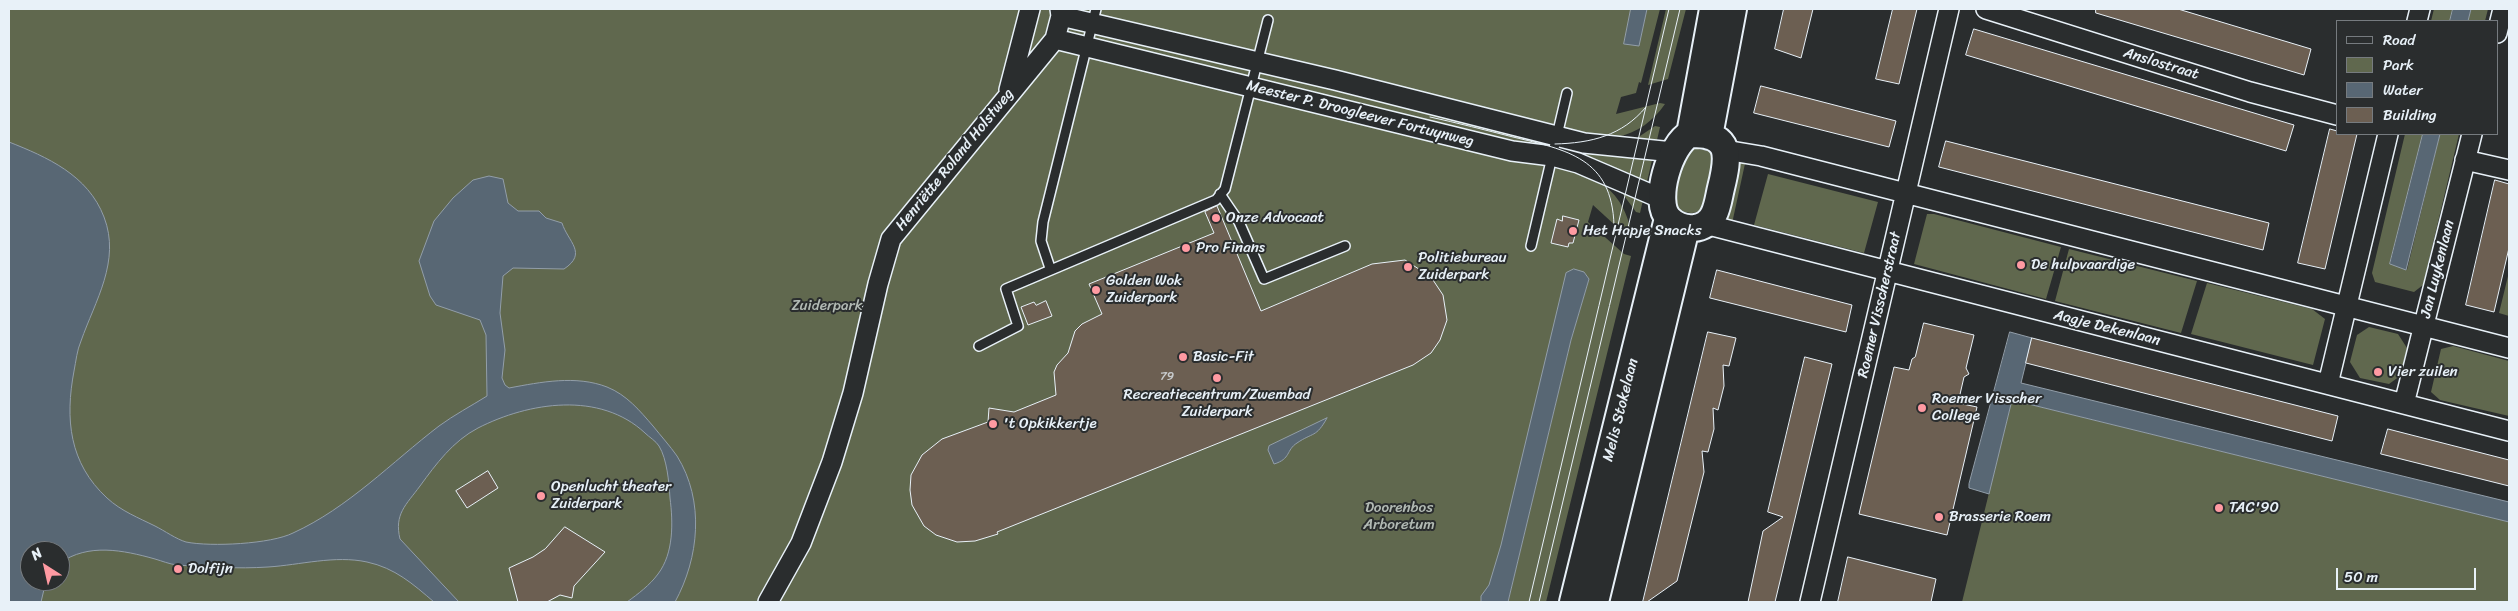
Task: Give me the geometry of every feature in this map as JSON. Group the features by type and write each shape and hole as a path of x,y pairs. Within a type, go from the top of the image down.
{"street":[{"path":"1007,96 1030,9"},
{"path":"1699,143 1713,9"},
{"path":"1699,143 1728,162 1714,214 1680,217 1733,9"},
{"name":"Roemer Visscherstraat","path":"1810,602 1949,9"},
{"name":"Anslostraat","path":"1986,9 2250,92 2336,115"},
{"name":"Henriëtte Roland Holstweg","path":"768,602 801,543 832,462 853,393 891,239 1049,46 1060,12"},
{"name":"Meester P. Droogleever Fortuynweg","path":"1060,12 1094,16 1258,62 1519,125 1587,144 1699,143"},
{"path":"2498,30 2505,12"},
{"name":"Meester P. Droogleever Fortuynweg","path":"1049,46 1087,45 1251,88 1512,151 1552,156 1588,166 1680,217"},
{"path":"2328,384 2388,135"},
{"name":"Jan Luykenlaan","path":"2404,404 2472,135"},
{"path":"1699,143 1761,156 1906,195 2509,348"},
{"path":"2465,160 2509,170"},
{"name":"Aagje Dekenlaan","path":"1680,217 2509,431"},
{"name":"Melis Stokelaan","path":"1573,602 1680,217"},
{"name":"Melis Stokelaan","path":"1595,602 1680,217"}],"lane":[{"path":"1050,268 1041,241 1043,222 1094,16"},
{"path":"978,346 1018,326 1006,288 1216,200 1225,189 1268,20"},
{"path":"1530,246 1552,156 1555,136 1567,93"},
{"path":"1220,194 1239,222 1264,279 1345,246"}],"green space":[{"name":"Zuiderpark","path":"9,9 1646,9 1639,45 1647,9 1660,9 1641,83 1639,82 1636,93 1621,97 1616,114 1660,103 1665,104 1644,125 1631,133 1616,137 1653,156 1646,186 1598,181 1612,192 1622,206 1629,221 1633,239 1629,238 1593,205 1588,222 1624,254 1631,256 1546,602 1508,602 1571,340 1589,279 1584,272 1498,602 9,602"},
{"path":"1666,9 1686,9 1668,79 1648,85"},
{"path":"2434,9 2453,9 2450,20 2431,20"},
{"path":"2471,9 2488,9 2485,20 2468,20"},
{"path":"1655,126 1660,127 1657,140 1628,144"},
{"path":"2405,135 2423,135 2390,263 2407,270 2440,135 2459,135 2423,285 2414,292 2375,282 2372,273"},
{"path":"1693,148 1709,151 1714,156 1712,181 1707,200 1704,207 1691,213 1680,209 1672,200 1680,163 1686,151"},
{"path":"1746,159 1731,225 1724,224 1734,162"},
{"path":"1768,174 1878,202 1864,253 1754,225"},
{"path":"1617,186 1643,200 1640,213 1636,212"},
{"path":"1927,214 1934,214 2061,247 2046,299 1914,264"},
{"path":"2069,249 2197,281 2181,333 2055,301"},
{"path":"2509,272 2509,316 2499,313"},
{"path":"2207,283 2312,309 2325,319 2313,365 2191,334"},
{"path":"2369,327 2398,334 2407,348 2400,376 2389,384 2360,378 2350,362 2357,335"},
{"path":"2453,346 2509,361 2509,416 2440,400 2431,392 2441,349"},
{"name":"TAC'90","path":"2012,400 2509,522 2509,602 1962,602"}],"water":[{"path":"1631,9 1647,9 1639,46 1624,44"},
{"path":"2453,9 2471,9 2468,20 2450,20"},
{"path":"2423,135 2440,135 2406,270 2390,264"},
{"path":"9,142 38,154 65,169 88,190 97,202 104,217 110,249 108,265 99,296 78,348 71,389 70,423 77,455 94,484 112,503 130,514 178,539 197,544 241,544 283,537 313,523 351,498 439,426 487,396 486,335 480,320 436,305 430,296 419,261 434,221 453,198 473,180 489,176 503,179 508,203 518,211 539,211 546,218 562,223 575,252 575,258 564,269 513,268 503,276 500,313 505,350 502,378 505,385 509,388 571,380 595,383 621,394 648,420 677,456 686,473 695,510 694,548 683,585 675,602 627,602 648,586 658,574 670,547 672,517 666,464 662,451 645,433 627,420 607,411 586,406 541,407 498,419 469,433 439,461 402,510 399,523 400,539 459,602 434,602 411,583 386,568 355,560 330,560 268,567 222,568 177,565 131,553 106,550 82,553 70,558 70,541 20,541 20,591 44,591 41,602 9,602"},
{"path":"1574,269 1584,272 1589,279 1571,340 1508,602 1481,602 1481,596 1489,585 1501,545 1566,273"},
{"path":"2010,332 2032,338 2021,383 2509,502 2509,522 2012,400 1989,494 1969,488"},
{"path":"1327,418 1317,432 1297,443 1283,460 1274,464 1268,450 1269,446"}],"building":[{"path":"1784,9 1813,9 1801,58 1775,49"},
{"path":"1893,9 1917,9 1899,84 1876,79"},
{"path":"2096,9 2178,9 2311,49 2304,75 2096,13"},
{"path":"1974,29 2294,125 2286,151 1966,55"},
{"path":"1761,86 1896,121 1889,147 1754,113"},
{"path":"2330,129 2336,131 2336,135 2357,135 2325,269 2298,263"},
{"path":"1946,141 2269,223 2263,250 1939,167"},
{"path":"2495,180 2509,184 2509,248 2494,312 2466,305"},
{"name":"Recreatiecentrum/Zwembad Zuiderpark","path":"1217,206 1261,311 1372,264 1405,260 1431,277 1443,295 1447,320 1440,340 1431,353 1413,365 997,532 998,534 975,541 957,542 936,535 924,526 912,505 910,490 911,475 922,455 942,439 988,422 989,408 1014,412 1056,395 1054,372 1057,365 1068,353 1075,331 1082,324 1102,314 1089,284 1214,233 1205,212"},
{"path":"1563,216 1579,220 1573,243 1569,243 1568,247 1551,243 1557,219 1562,221"},
{"path":"1717,270 1852,305 1846,332 1710,298"},
{"path":"1046,301 1052,316 1028,325 1021,307 1034,302 1036,305"},
{"path":"1924,323 1974,335 1966,368 1969,374 1964,377 1958,403 1977,407 1947,535 1859,514 1894,367 1909,370 1912,359 1915,357"},
{"path":"1708,332 1736,338 1729,366 1723,365 1724,386 1718,410 1713,408 1714,429 1708,452 1702,451 1704,472 1677,581 1647,602 1643,602"},
{"path":"2032,338 2338,416 2332,441 2026,363"},
{"path":"1805,357 1832,364 1775,602 1748,602 1763,531 1783,517 1768,512"},
{"path":"2388,429 2509,460 2509,486 2381,454"},
{"path":"488,471 498,488 467,508 456,491"},
{"path":"565,527 605,552 574,586 572,598 560,595 547,602 518,602 509,568 545,549"},
{"path":"1848,557 1936,579 1931,602 1838,602"}],"tram line":[{"path":"1529,602 1669,9"},
{"path":"1539,602 1680,9"},
{"path":"1555,144 1581,142 1605,136 1627,125 1646,107"},
{"path":"1430,117 1551,147 1583,161 1595,171 1605,185 1611,203 1614,225"}],"place":[{"name":"Onze Advocaat","path":"1216,218"},
{"name":"Het Hapje Snacks","path":"1573,231"},
{"name":"Pro Finans","path":"1186,248"},
{"name":"De hulpvaardige","path":"2021,265"},
{"name":"Politiebureau Zuiderpark","path":"1408,267"},
{"name":"Golden Wok Zuiderpark","path":"1096,290"},
{"name":"Basic-Fit","path":"1183,357"},
{"name":"Vier zuilen","path":"2378,372"},
{"name":"Recreatiecentrum/Zwembad Zuiderpark","path":"1217,378"},
{"name":"Roemer Visscher College","path":"1922,408"},
{"name":"'t Opkikkertje","path":"993,424"},
{"name":"Openlucht theater Zuiderpark","path":"541,496"},
{"name":"TAC'90","path":"2219,508"},
{"name":"Brasserie Roem","path":"1939,517"},
{"name":"Dolfijn","path":"178,569"}],"park label":[{"name":"Doorenbos Arboretum","path":"1399,516"}]}
